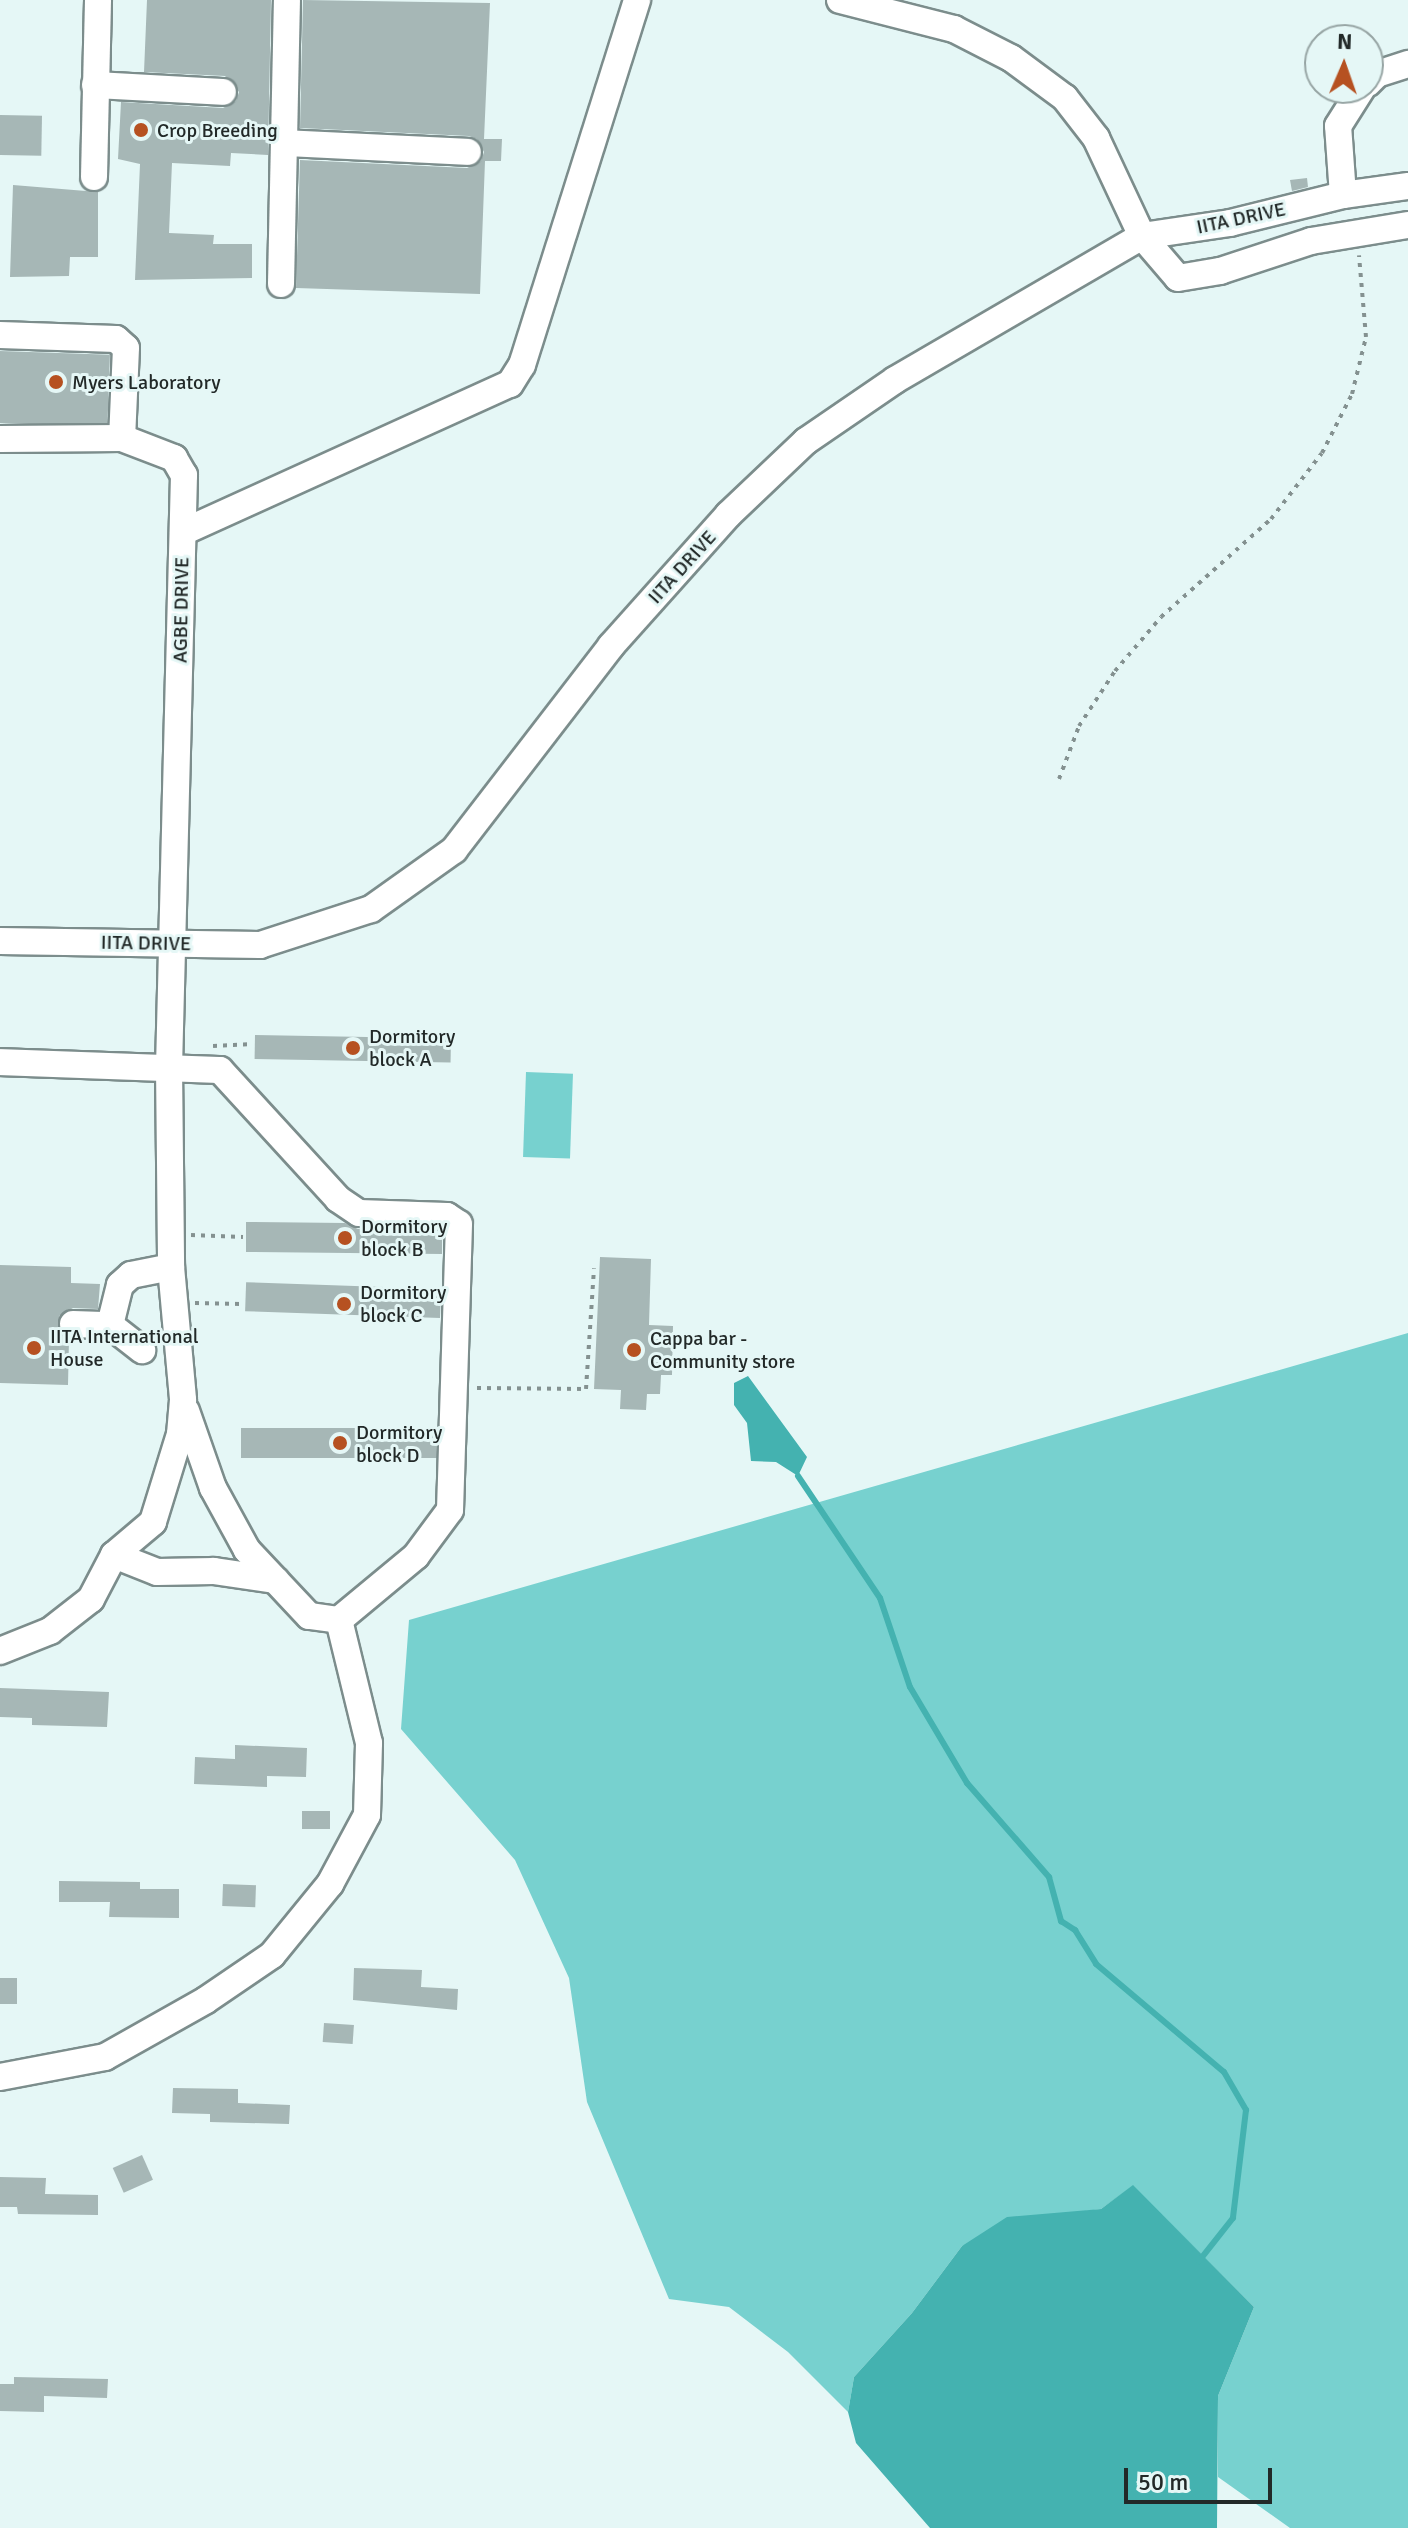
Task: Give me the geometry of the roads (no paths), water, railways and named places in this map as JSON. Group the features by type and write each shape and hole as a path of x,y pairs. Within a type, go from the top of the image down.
{"street":[{"path":"94,177 98,0"},
{"path":"281,284 287,0"},
{"path":"183,532 510,384 522,365 540,311 637,0"},
{"path":"847,1 954,29 1011,58 1065,98 1096,138 1142,236 1178,278 1192,279 1311,241 1408,225"},
{"path":"1384,72 1408,64"},
{"path":"95,85 223,92"},
{"path":"1343,195 1338,126 1352,104"},
{"path":"285,143 468,152"},
{"name":"IITA DRIVE","path":"0,941 260,945 371,909 419,879 454,850 611,646 728,515 806,441 895,380 1142,236 1230,223 1343,195 1408,186"},
{"path":"0,335 116,339 126,348 122,438"},
{"name":"AGBE DRIVE","path":"0,439 122,438 174,458 184,475 169,1066 171,1267 177,1302 183,1400"},
{"path":"0,1062 220,1070 234,1080 338,1199 359,1213 447,1216 459,1224 450,1510 416,1556 339,1620 309,1616 247,1550 213,1488 183,1400"},
{"path":"110,1325 120,1285 131,1275 171,1267"},
{"path":"73,1324 110,1325 142,1350"},
{"path":"0,1651 50,1631 91,1599 114,1555 153,1522 169,1483 183,1400"},
{"path":"114,1555 157,1572 214,1571 275,1580"},
{"path":"0,2077 105,2057 206,2000 272,1955 330,1884 367,1815 369,1743 339,1620"}],"waterway":[{"path":"798,1476 880,1598 910,1687 967,1783 1049,1877 1061,1921 1075,1930 1096,1964 1224,2072 1246,2110 1233,2218 1199,2261"}],"place":[{"name":"Crop Breeding","path":"141,130"},
{"name":"Myers Laboratory","path":"56,382"},
{"name":"Dormitory block A","path":"353,1048"},
{"name":"Dormitory block B","path":"345,1238"},
{"name":"Dormitory block C","path":"344,1304"},
{"name":"IITA International House","path":"34,1348"},
{"name":"Cappa bar - Community store","path":"634,1350"},
{"name":"Dormitory block D","path":"340,1443"}]}
